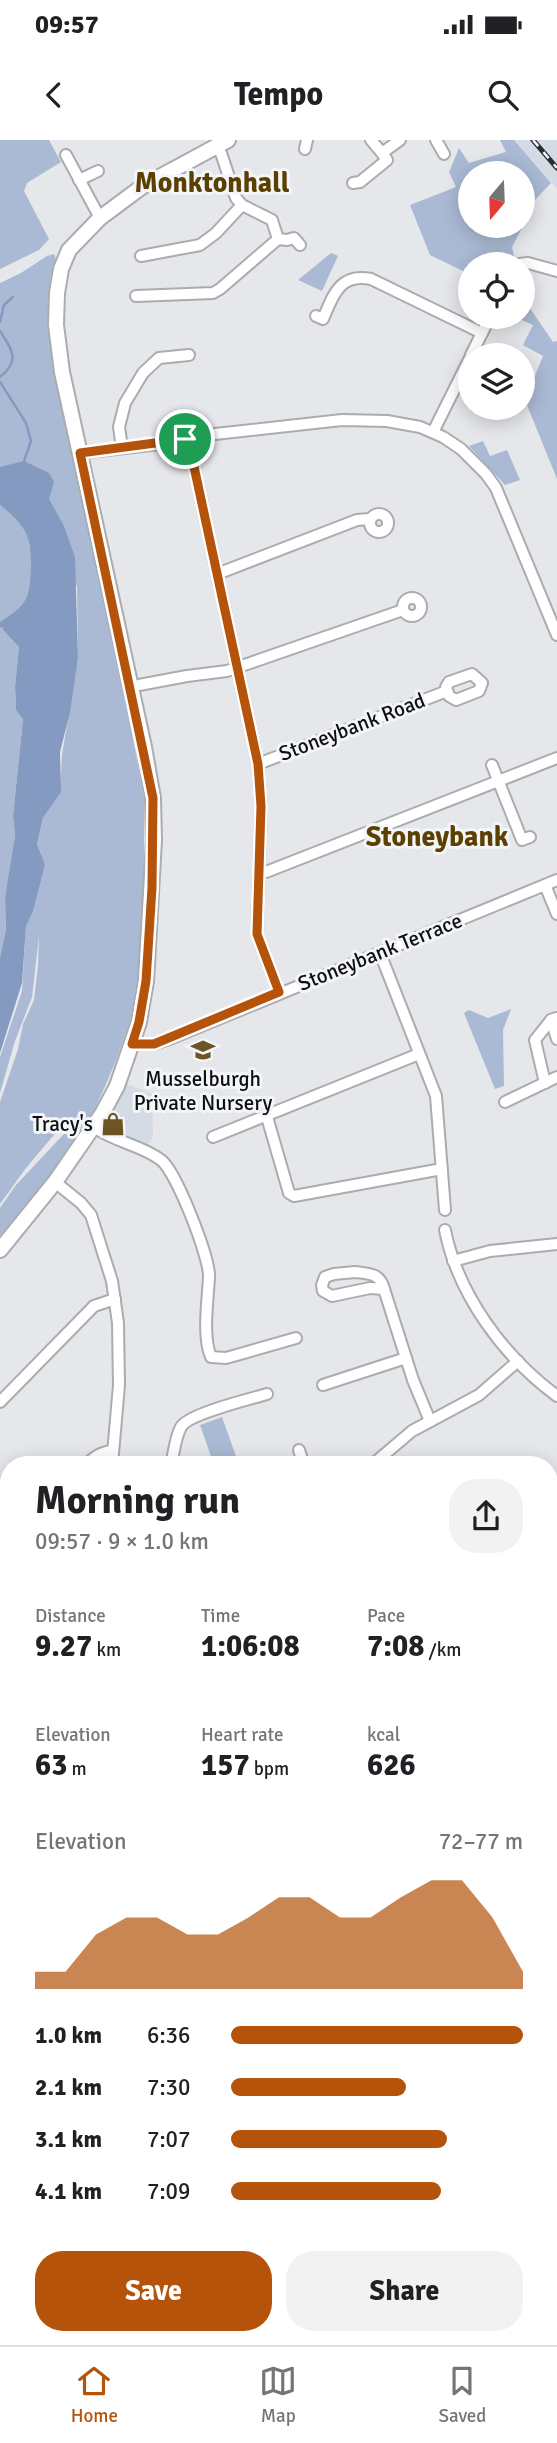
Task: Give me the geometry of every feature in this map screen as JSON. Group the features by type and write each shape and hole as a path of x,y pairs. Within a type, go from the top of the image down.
{"main road":[{"path":"0,1250 55,1182 94,1127 117,1086 139,1022 146,981 153,876 153,798 62,372 56,311 61,269 69,250 100,218 143,186 222,144"}],"street":[{"path":"352,183 360,182 387,160 372,140"},
{"path":"382,153 400,140"},
{"path":"436,140 444,154"},
{"path":"222,144 220,153 236,198 242,205 272,220 278,239"},
{"path":"66,155 100,218"},
{"path":"79,180 98,171"},
{"path":"148,251 200,245 216,233 242,205"},
{"path":"136,296 152,301 213,293 278,239 294,238 300,245"},
{"path":"535,265 557,271"},
{"path":"316,316 323,319 339,287 354,278 362,277 482,333"},
{"path":"477,343 484,329"},
{"path":"122,448 119,427 125,403 143,373 159,358 188,355"},
{"path":"432,432 458,381"},
{"path":"80,453 206,435 342,420 405,423 432,432 461,449 496,488 557,635"},
{"path":"185,439 190,448 258,764 261,806 257,934 279,992"},
{"path":"217,574 357,520 370,519"},
{"path":"139,685 227,671 403,610"},
{"name":"Stoneybank Road","path":"258,764 447,691"},
{"path":"260,872 266,872 557,758"},
{"path":"492,765 522,840 530,837"},
{"name":"Stoneybank Terrace","path":"132,1044 154,1044 557,880"},
{"path":"545,885 557,914"},
{"path":"380,953 436,1096 445,1210"},
{"path":"554,1019 557,1039"},
{"path":"545,1083 536,1040 554,1019"},
{"path":"213,1137 419,1054"},
{"path":"505,1102 557,1077"},
{"path":"267,1116 289,1193 293,1196 442,1169"},
{"path":"94,1127 157,1157 169,1169 205,1250 210,1271 206,1344 211,1357 226,1358 296,1338"},
{"path":"55,1182 81,1203 95,1223 115,1299 119,1385 113,1456"},
{"path":"445,1230 453,1261 482,1314 517,1361 557,1396"},
{"path":"453,1261 491,1251 557,1244"},
{"path":"384,1289 370,1288 332,1296 323,1291 322,1285 325,1277 334,1273 376,1274 382,1280 412,1380 430,1421"},
{"path":"0,1402 94,1306 115,1299"},
{"path":"323,1385 406,1358"},
{"path":"382,1456 412,1431 479,1395 517,1361"},
{"path":"173,1456 180,1429 185,1422 212,1410 267,1394"},
{"path":"299,1450 301,1456"},
{"path":"95,1456 105,1451 113,1451"},
{"path":"387,1452 389,1456"}],"shaded area":[{"path":"0,140 49,140 61,162 27,183 24,191 49,239 39,250 0,269"},
{"path":"500,140 514,140 532,161 476,161 506,152"},
{"path":"514,140 557,140 557,188 536,165 536,161 532,161"},
{"path":"459,148 468,161 458,161 458,238 517,238 512,247 513,252 458,252 458,269 430,255 410,205 456,187 449,172"},
{"path":"536,166 551,183 536,199"},
{"path":"331,253 338,256 322,291 298,280"},
{"path":"54,254 57,262 52,271 49,300 55,378 123,685 144,798 144,893 138,977 130,1021 115,1063 89,1123 0,1239 0,1208 16,1185 77,1120 69,1117 0,1204 0,1102 18,1049 23,1024 34,1000 39,936 32,997 15,1041 0,1093 0,1057 22,991 26,922 45,864 37,844 43,818 60,793 62,755 78,658 77,586 0,475 0,283"},
{"path":"535,316 553,342 557,341 557,479 533,420 535,376 543,356 535,352 535,343 524,343 531,329 535,329"},
{"path":"483,441 490,456 507,450 520,480 505,485 469,446"},
{"path":"24,461 49,473 54,482 49,499 64,526 75,557 78,658 70,712 60,752 61,792 43,818 37,844 45,864 33,911 26,926 22,983 0,1053 0,958 6,929 5,897 15,835 13,816 23,719 16,710 19,647 2,627 0,628 0,622 25,600 29,588 31,560 26,534 13,516 0,505 0,467"},
{"path":"0,505 13,516 26,534 31,560 29,588 25,600 0,622"},
{"path":"2,626 19,647 16,710 23,718 13,816 15,835 5,897 6,929 0,958 0,628"},
{"path":"511,1009 503,1030 504,1086 495,1089 464,1013 469,1010 488,1018"},
{"path":"123,1083 152,1094 153,1136 151,1142 145,1145 113,1134 100,1126"},
{"path":"222,1417 236,1456 211,1456 200,1425"}],"waterway":[{"path":"0,322 4,305 13,297"},
{"path":"0,331 12,355 11,365 0,377"},
{"path":"0,382 26,423 31,441 24,461"}],"railway":[{"path":"533,140 557,168"}],"place":[{"name":"Musselburgh Private Nursery","path":"203,1050"},
{"name":"Tracy's","path":"113,1124"}],"district":[{"name":"Monktonhall","path":"212,183"},
{"name":"Stoneybank","path":"437,837"}],"route":[{"path":"185,439 190,448 258,764 261,806 257,934 279,992 172,1038 144,1045 132,1044 146,981 154,840 153,798 80,453 185,439"}]}
